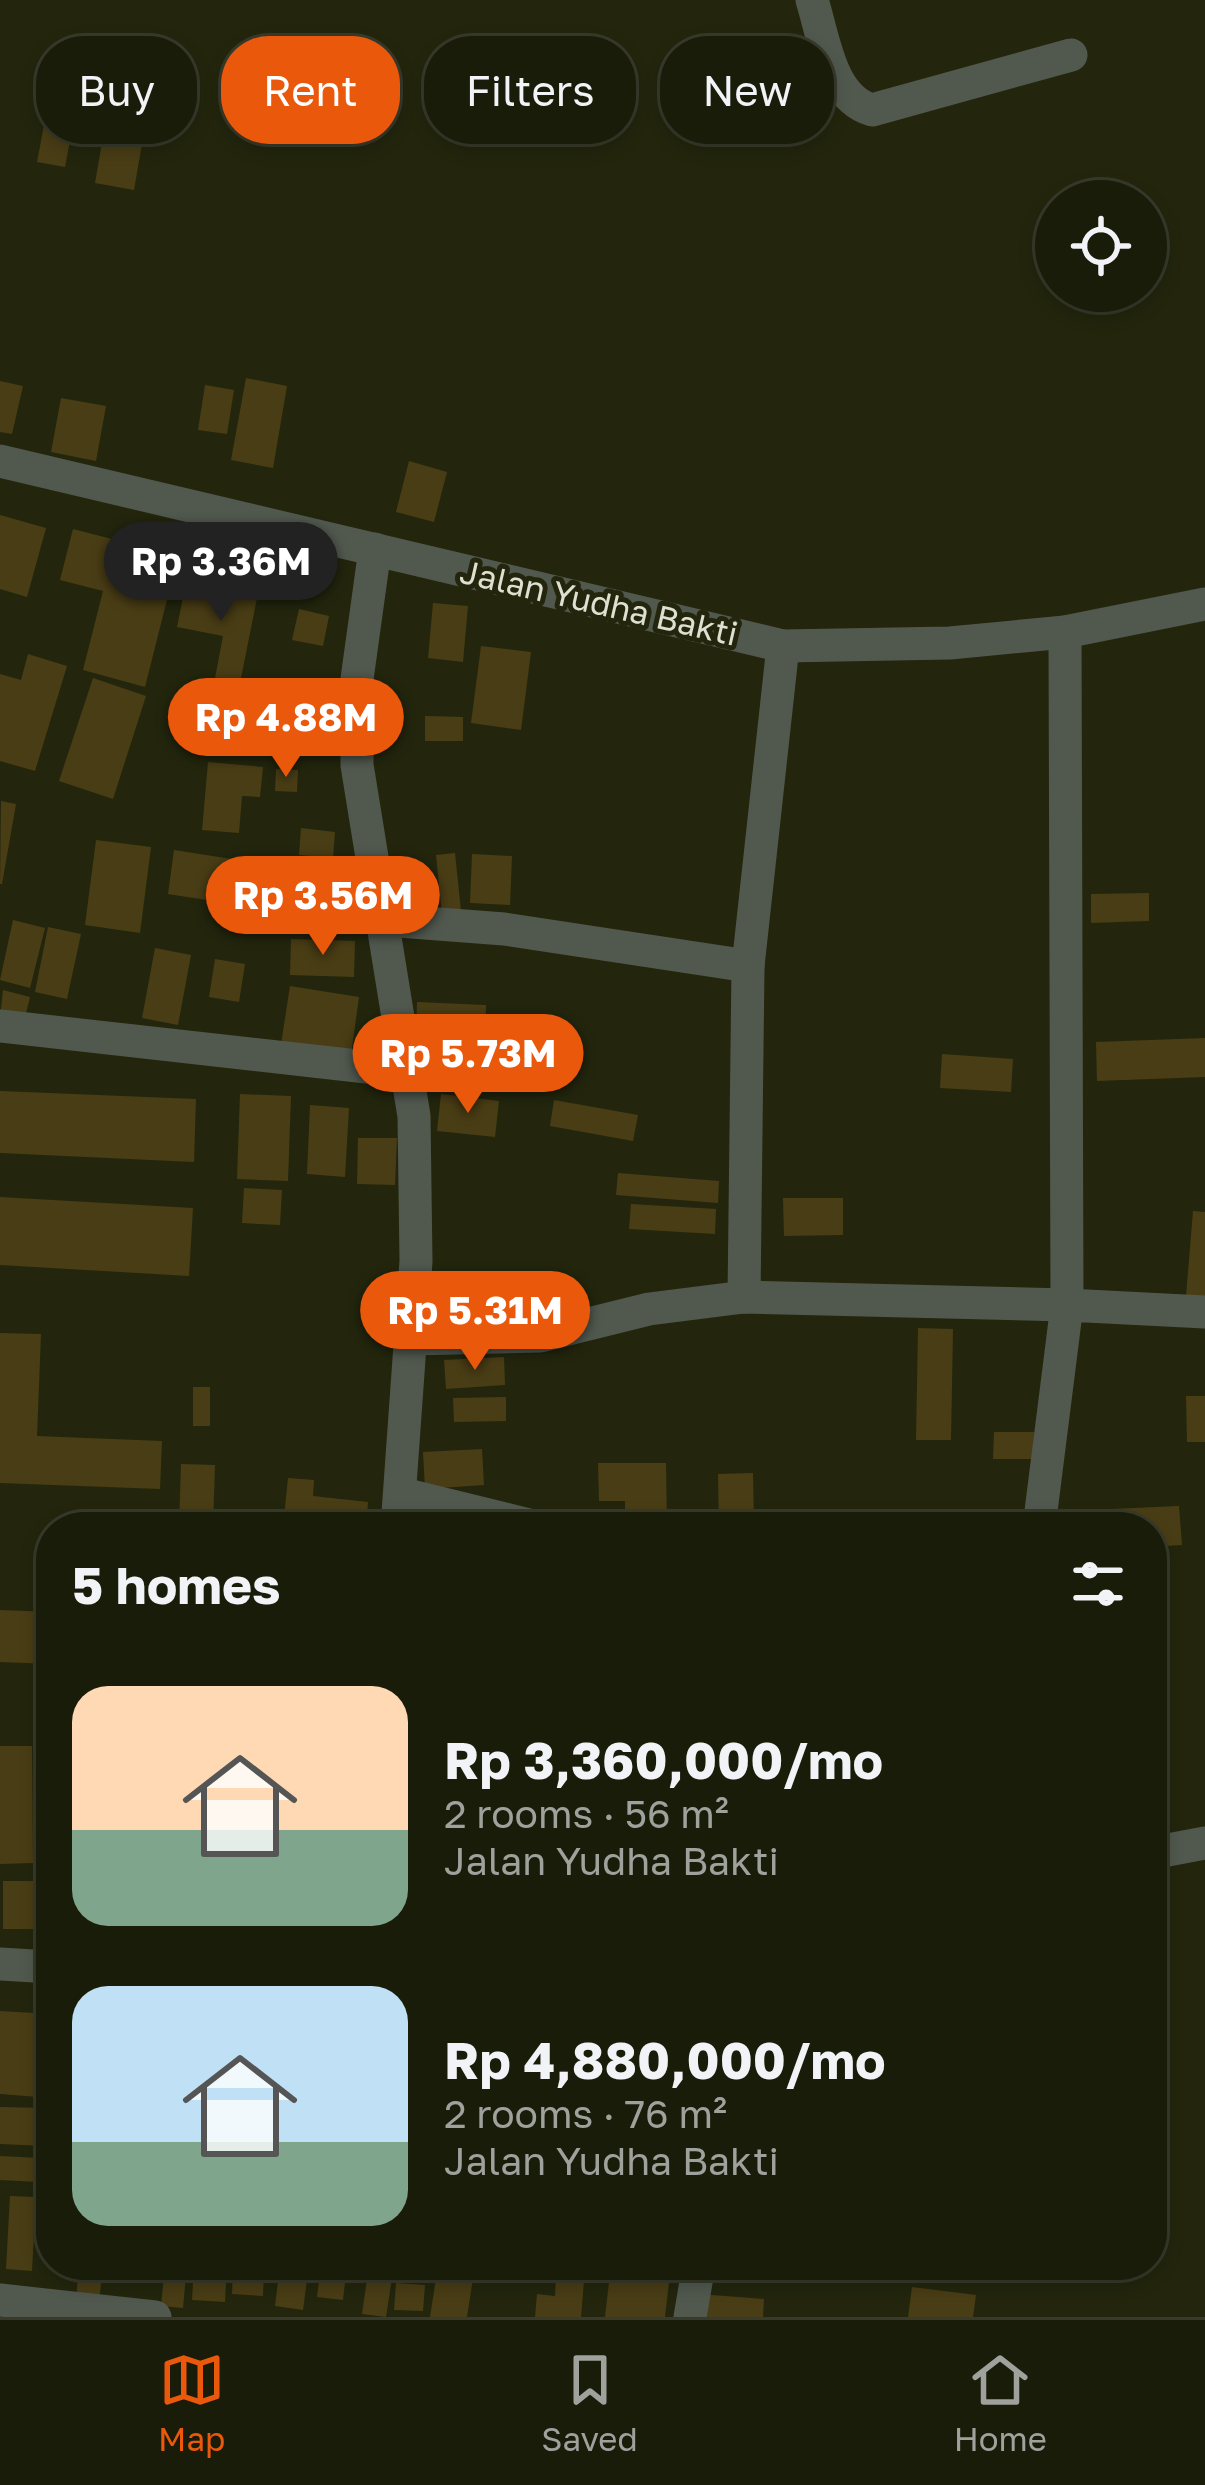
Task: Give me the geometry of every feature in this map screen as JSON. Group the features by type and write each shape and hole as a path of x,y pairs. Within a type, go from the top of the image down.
{"street":[{"path":"812,0 841,88 856,105 872,110 1071,55"},
{"name":"Jalan Yudha Bakti","path":"0,461 783,646 912,646 1064,632 1205,604"},
{"path":"375,549 356,725 362,810 411,1072 416,1261 400,1510"},
{"path":"1041,1512 1066,1305 1064,632"},
{"path":"744,1298 748,966 783,646"},
{"path":"386,920 504,929 748,966"},
{"path":"0,1026 411,1072"},
{"path":"410,1339 540,1336 650,1309 744,1298 1205,1312"},
{"path":"1167,1850 1205,1843"},
{"path":"0,1964 36,1966"},
{"path":"690,2317 696,2280"},
{"path":"0,2300 155,2317"}],"building":[{"path":"40,144 69,144 65,167 37,162"},
{"path":"102,144 142,144 134,190 95,183"},
{"path":"246,378 287,386 273,468 231,460"},
{"path":"0,381 23,386 12,434 0,432"},
{"path":"205,385 234,390 227,434 198,430"},
{"path":"61,398 106,406 96,461 51,452"},
{"path":"409,461 447,472 434,522 396,512"},
{"path":"0,515 46,528 27,597 0,589"},
{"path":"73,529 178,556 145,687 83,670 103,591 60,580"},
{"path":"186,583 257,598 240,683 215,678 223,636 177,627"},
{"path":"433,603 468,606 463,662 428,658"},
{"path":"299,609 329,616 323,646 292,640"},
{"path":"481,646 531,652 521,730 471,723"},
{"path":"28,654 67,666 35,771 0,761 0,674 21,680"},
{"path":"93,678 146,696 113,799 59,781"},
{"path":"425,716 463,717 463,741 425,741"},
{"path":"208,762 263,767 260,797 242,796 239,833 202,830"},
{"path":"276,769 298,770 297,792 275,791"},
{"path":"1,801 16,804 0,884"},
{"path":"301,828 335,832 333,858 299,855"},
{"path":"96,840 151,847 140,933 85,925"},
{"path":"174,850 258,863 251,907 168,894"},
{"path":"455,853 461,911 442,914 436,855"},
{"path":"472,854 512,856 510,905 470,903"},
{"path":"267,860 317,866 312,908 262,902"},
{"path":"1149,893 1149,921 1091,923 1091,894"},
{"path":"13,920 45,928 30,988 0,980"},
{"path":"48,927 81,934 67,999 35,992"},
{"path":"291,939 355,941 354,977 290,975"},
{"path":"155,948 191,955 178,1025 142,1018"},
{"path":"215,959 245,964 239,1002 209,997"},
{"path":"290,986 359,997 351,1055 281,1044"},
{"path":"3,990 30,997 23,1025 0,1019"},
{"path":"417,1002 486,1005 485,1038 416,1036"},
{"path":"1205,1038 1205,1077 1097,1081 1096,1042"},
{"path":"427,1047 513,1052 512,1082 425,1077"},
{"path":"942,1054 1013,1059 1011,1092 940,1088"},
{"path":"0,1091 196,1099 194,1162 0,1153"},
{"path":"240,1094 291,1096 288,1181 237,1179"},
{"path":"441,1094 499,1101 495,1137 437,1131"},
{"path":"554,1100 638,1115 633,1141 550,1126"},
{"path":"310,1105 349,1108 345,1177 307,1174"},
{"path":"358,1138 397,1138 395,1185 357,1184"},
{"path":"618,1173 719,1181 718,1203 616,1195"},
{"path":"244,1188 282,1190 280,1225 242,1223"},
{"path":"0,1197 193,1208 189,1276 0,1265"},
{"path":"783,1198 843,1198 843,1235 784,1236"},
{"path":"631,1204 716,1209 715,1234 629,1229"},
{"path":"1193,1211 1205,1212 1205,1298 1186,1296"},
{"path":"918,1328 953,1329 951,1440 916,1440"},
{"path":"0,1333 41,1334 37,1436 162,1441 160,1489 0,1483"},
{"path":"504,1357 505,1385 446,1389 444,1360"},
{"path":"193,1387 210,1387 210,1426 193,1426"},
{"path":"1186,1396 1205,1396 1205,1442 1187,1442"},
{"path":"506,1397 506,1421 454,1422 453,1398"},
{"path":"994,1432 1034,1432 1033,1459 993,1459"},
{"path":"482,1449 484,1485 425,1489 423,1452"},
{"path":"598,1463 666,1463 667,1512 625,1512 625,1501 599,1501"},
{"path":"181,1464 215,1465 213,1512 179,1512"},
{"path":"753,1473 754,1512 719,1512 718,1474"},
{"path":"288,1478 314,1480 313,1496 368,1502 367,1512 285,1512"},
{"path":"1179,1506 1182,1545 1167,1546 1167,1512 1088,1510"},
{"path":"0,1610 36,1611 36,1663 0,1662"},
{"path":"0,1746 32,1746 33,1863 0,1864"},
{"path":"3,1881 36,1881 36,1929 3,1929"},
{"path":"0,2011 36,2013 36,2097 0,2094"},
{"path":"0,2107 36,2108 36,2146 0,2144"},
{"path":"0,2156 36,2158 36,2182 0,2180"},
{"path":"10,2196 36,2197 32,2271 6,2269"},
{"path":"78,2280 101,2280 99,2302 76,2300"},
{"path":"164,2280 186,2280 183,2308 161,2306"},
{"path":"193,2280 226,2280 225,2302 192,2300"},
{"path":"232,2280 264,2280 263,2296 232,2294"},
{"path":"278,2280 307,2280 303,2310 275,2306"},
{"path":"319,2280 345,2280 343,2300 317,2297"},
{"path":"367,2280 392,2280 386,2317 362,2314"},
{"path":"436,2280 473,2280 467,2317 430,2317"},
{"path":"556,2280 584,2281 581,2317 535,2317 537,2294 555,2296"},
{"path":"609,2280 669,2280 665,2317 605,2317"},
{"path":"396,2283 425,2285 423,2311 394,2310"},
{"path":"912,2287 976,2295 973,2317 908,2317"},
{"path":"699,2294 764,2299 763,2317 698,2317"}]}
